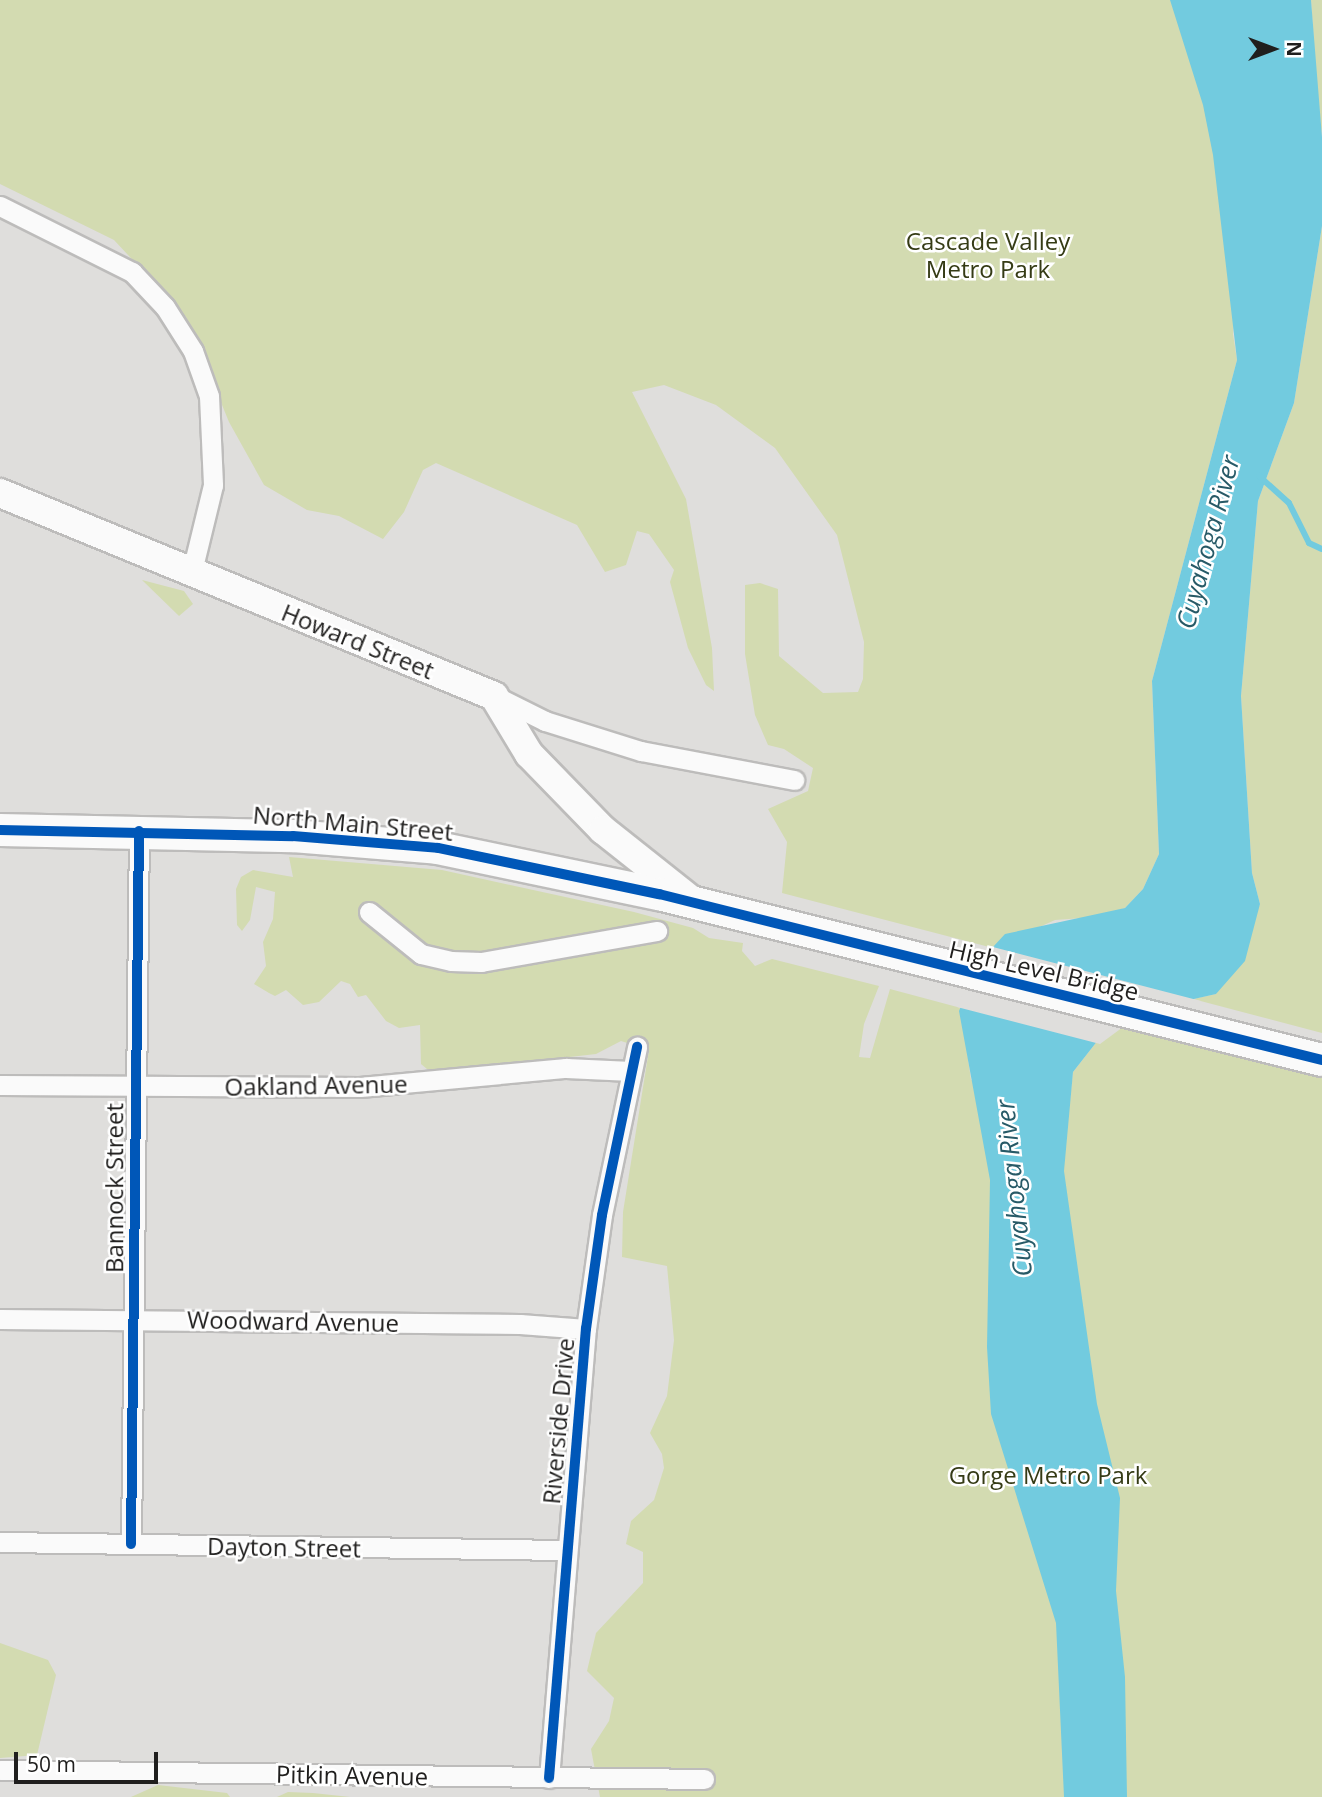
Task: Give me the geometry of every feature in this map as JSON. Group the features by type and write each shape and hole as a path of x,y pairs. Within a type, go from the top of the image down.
{"main road":[{"name":"Howard Street","path":"0,493 191,575 494,696"},
{"path":"494,696 529,754 585,811 697,905"},
{"name":"North Main Street","path":"0,830 293,836 438,848 756,920"},
{"name":"High Level Bridge","path":"756,920 1322,1060"}],"street":[{"path":"0,206 132,272 165,307 193,351 209,396 213,485 191,575"},
{"name":"Howard Street","path":"494,696 545,721 590,737 722,769 794,780"},
{"name":"Bannock Street","path":"131,1544 139,831"},
{"path":"369,912 421,954 451,961 481,962 657,931"},
{"name":"Riverside Drive","path":"549,1777 586,1329 602,1216 637,1047"},
{"name":"Oakland Avenue","path":"0,1085 360,1087 566,1068 631,1071"},
{"name":"Woodward Avenue","path":"0,1319 134,1319 586,1329"},
{"name":"Dayton Street","path":"0,1542 567,1550"},
{"name":"Pitkin Avenue","path":"0,1770 704,1779"},
{"path":"455,1777 455,1797"}],"green space":[{"name":"Cascade Valley Metro Park","path":"0,0 1257,0 1233,334 1237,360 1152,681 1159,854 1143,889 1125,908 1096,917 1055,920 993,948 782,893 787,842 768,809 808,791 813,768 784,749 768,745 755,715 745,654 745,585 760,583 778,589 779,656 823,693 858,692 863,679 864,642 837,535 775,448 716,405 664,385 632,392 686,499 712,648 714,691 706,685 688,648 670,582 674,570 649,534 637,531 626,565 605,572 577,525 436,463 423,470 404,512 383,539 339,516 307,510 264,485 229,422 186,317 114,240 0,184"},
{"path":"1311,0 1322,0 1322,137 1317,88"},
{"path":"1322,226 1322,1033 1193,999 1216,994 1260,904 1252,873 1241,696 1258,501 1294,403"},
{"path":"142,580 184,591 193,604 179,616"},
{"name":"Gorge Metro Park","path":"289,857 442,870 634,912 693,928 709,938 743,943 742,951 755,966 772,959 879,986 864,1024 859,1057 870,1058 890,989 961,1008 971,1080 1070,1100 1073,1072 1102,1035 1136,1012 1322,1061 1322,1797 600,1797 591,1749 609,1721 614,1698 587,1671 596,1633 643,1583 643,1552 626,1544 631,1521 654,1500 664,1468 662,1454 650,1433 667,1396 674,1340 667,1266 622,1257 623,1212 649,1050 621,1041 596,1054 445,1071 427,1069 421,1064 420,1025 399,1028 386,1021 366,995 358,997 350,984 341,981 319,1002 303,1005 286,990 275,996 269,993 254,984 266,966 263,942 273,919 275,892 256,887 250,920 242,931 237,925 236,889 241,877 253,870 293,877"},
{"path":"0,1643 48,1660 56,1675 37,1755 0,1758"},
{"path":"158,1785 227,1793 230,1797 131,1797"},
{"path":"288,1792 313,1793 350,1797 277,1797"}],"water":[{"name":"Cuyahoga River","path":"1170,0 1311,0 1322,137 1322,226 1294,403 1258,501 1241,696 1252,873 1260,904 1245,961 1216,994 1136,1012 1102,1035 1073,1072 1064,1171 1097,1404 1120,1498 1116,1591 1125,1677 1127,1797 1064,1797 1056,1623 991,1414 987,1347 990,1180 959,1011 980,961 1005,934 1125,908 1143,889 1159,854 1152,681 1237,360 1213,155 1203,105"}],"pier":[{"path":"989,946 1201,1001 1138,1016 1100,1044 957,1007 977,960"}],"waterway":[{"path":"1259,476 1289,503 1309,543 1322,549"}],"cycle path":[{"path":"0,830 293,836 438,848 659,894 1322,1060"},
{"path":"131,1544 139,831"},
{"path":"549,1778 586,1329 602,1215 637,1047"}]}
